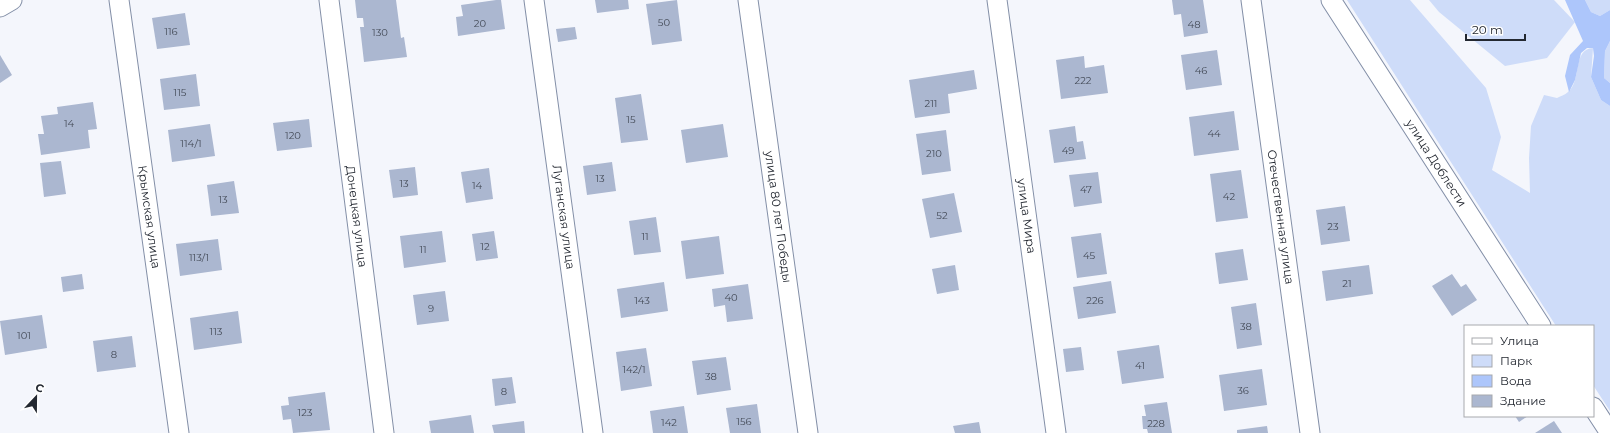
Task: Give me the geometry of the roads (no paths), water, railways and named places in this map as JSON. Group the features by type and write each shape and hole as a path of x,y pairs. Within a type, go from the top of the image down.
{"street":[{"path":"0,7 12,0"},
{"name":"Крымская улица","path":"118,0 179,433"},
{"name":"Донецкая улица","path":"329,0 384,433"},
{"name":"Луганская улица","path":"534,0 593,433"},
{"name":"улица 80 лет Победы","path":"748,0 808,433"},
{"name":"улица Мира","path":"997,0 1056,433"},
{"name":"Отечественная улица","path":"1251,0 1310,433"},
{"name":"улица Доблести","path":"1331,0 1540,325"},
{"path":"1594,409 1610,433"}],"water":[{"path":"1565,0 1585,0 1591,12 1600,16 1610,10 1610,41 1605,51 1604,78 1610,83 1610,106 1601,100 1591,77 1594,56 1593,48 1587,48 1581,53 1575,80 1569,92 1565,76 1570,55 1583,41"}]}
